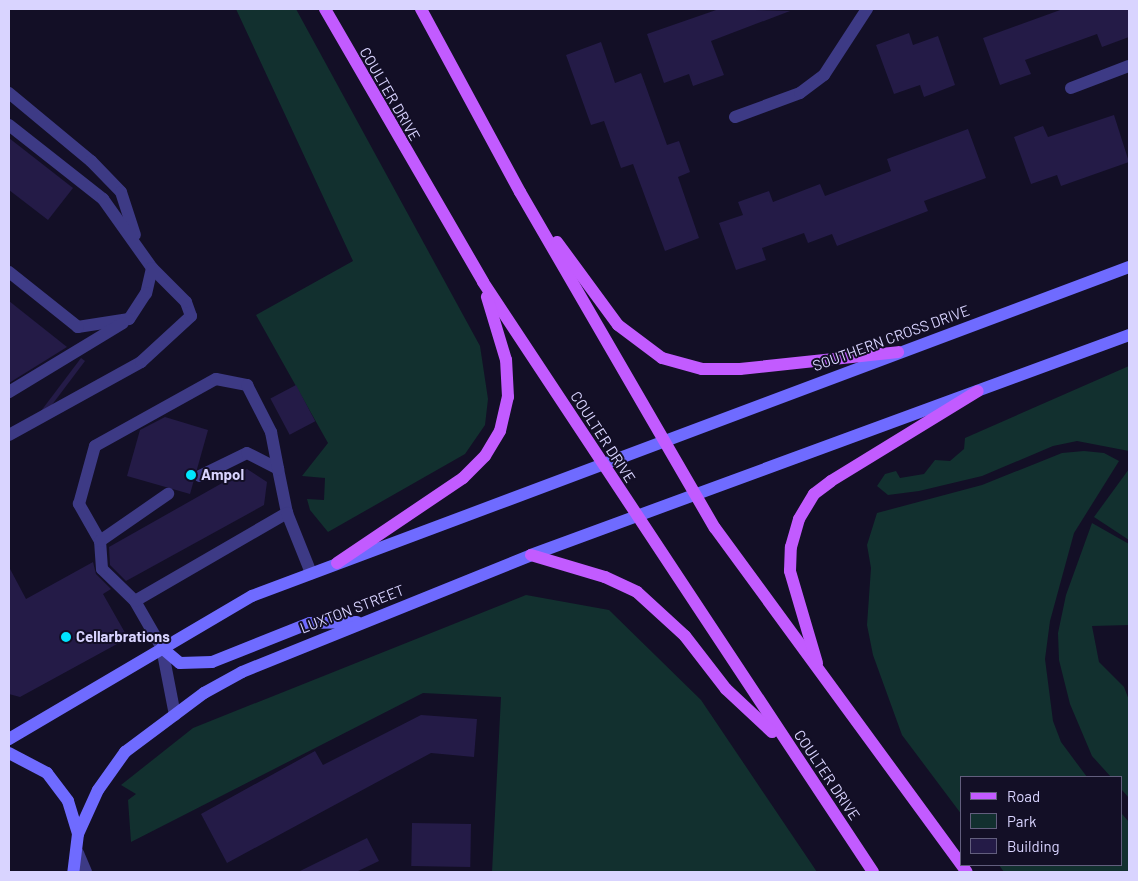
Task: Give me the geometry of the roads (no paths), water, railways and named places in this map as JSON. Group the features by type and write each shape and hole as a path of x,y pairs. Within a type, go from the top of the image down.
{"main road":[{"name":"COULTER DRIVE","path":"325,9 483,282 600,463 873,872"},
{"path":"421,9 520,192 696,495 820,673 960,863"},
{"path":"520,192 618,325 662,358 702,369 740,369 898,352"},
{"name":"SOUTHERN CROSS DRIVE","path":"664,440 1129,267"},
{"path":"337,563 463,478 485,456 500,431 508,397 506,360 483,282"},
{"path":"696,495 1129,335"},
{"path":"820,673 790,571 799,519 814,494 831,480 978,391"},
{"path":"9,739 252,596 664,440"},
{"name":"LUXTON STREET","path":"78,834 98,790 125,752 175,715 242,672 531,555 696,495"},
{"path":"531,555 605,577 637,592 685,636 726,689 787,745"},
{"path":"162,648 180,663 212,662 310,623 367,622"},
{"path":"9,752 33,763 59,786 78,834 78,853 73,872"}],"street":[{"path":"735,116 800,93 824,75 867,9"},
{"path":"1070,88 1129,66"},
{"path":"9,93 91,161 121,192 139,246"},
{"path":"9,125 103,199 139,246 152,268 186,302 191,316 141,362 9,435"},
{"path":"9,392 129,320 146,293 152,268"},
{"path":"9,272 78,327 129,320"},
{"path":"175,715 162,648 135,601 102,569 100,540 80,504 95,446 216,379 247,385 271,432 287,512 311,573"},
{"path":"200,476 247,453 278,469"},
{"path":"100,540 168,494"},
{"path":"135,601 287,512"},
{"path":"78,853 86,872"}],"place":[{"name":"Ampol","path":"191,475"},
{"name":"Cellarbrations","path":"66,637"}]}
